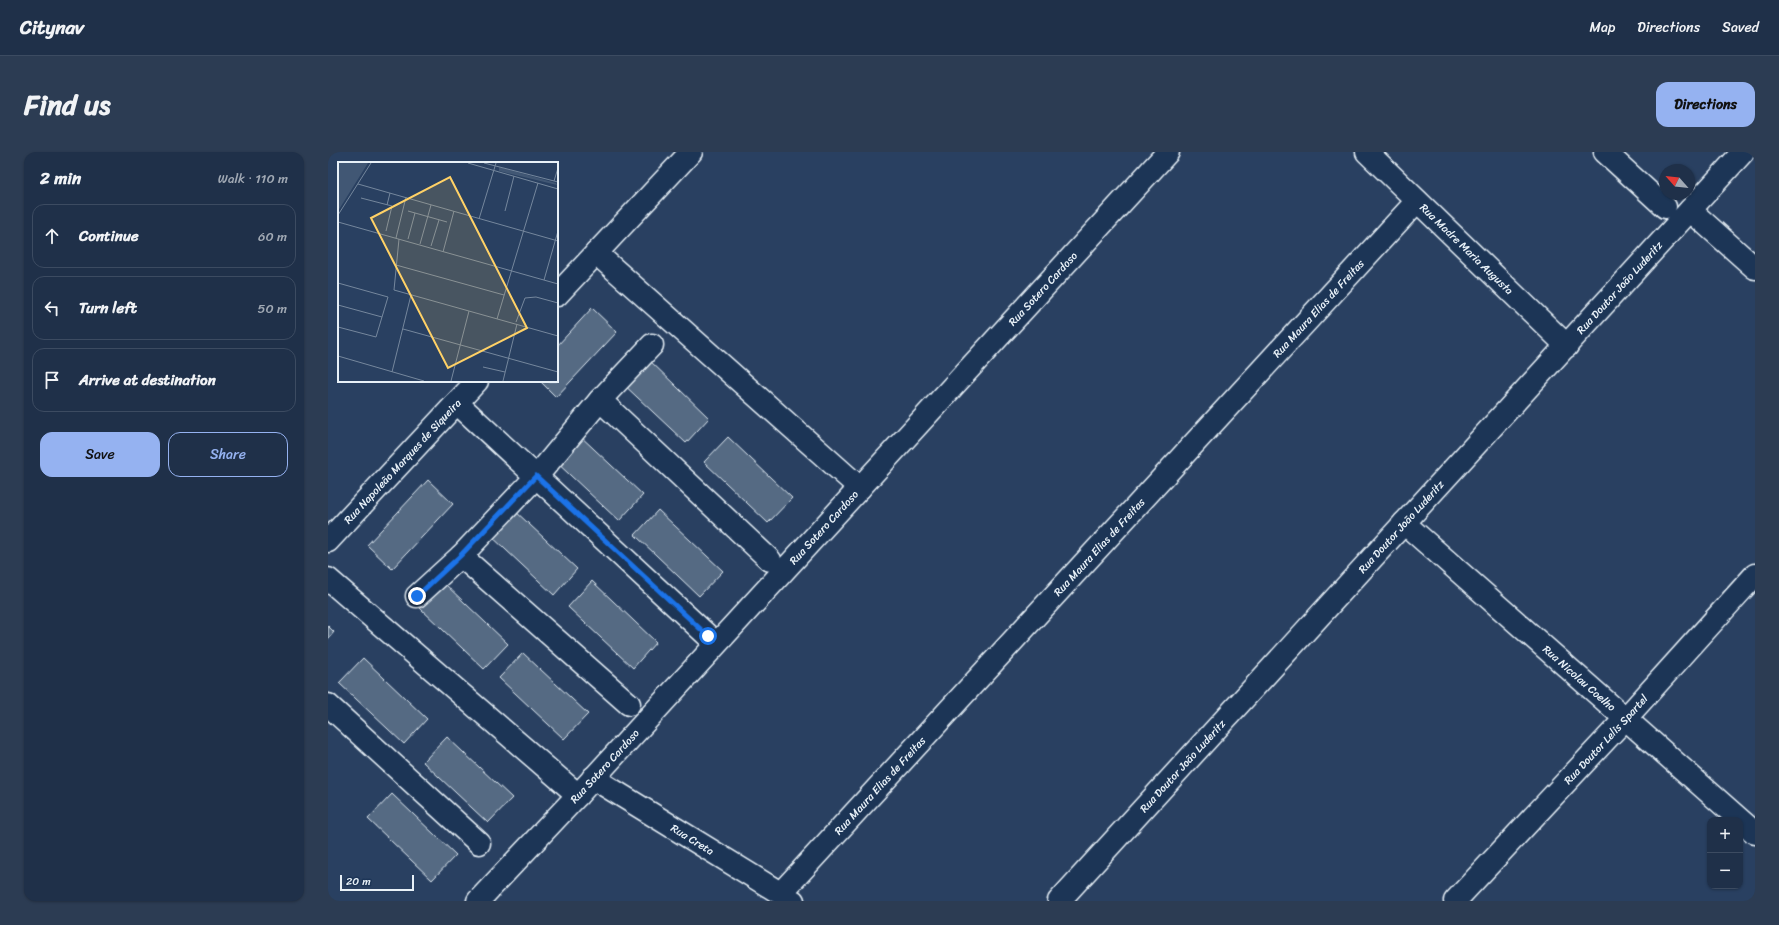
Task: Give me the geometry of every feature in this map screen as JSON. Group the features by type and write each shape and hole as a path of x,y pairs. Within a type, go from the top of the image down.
{"street":[{"path":"558,295 691,152"},
{"name":"Rua Sotero Cardoso","path":"478,901 578,795 1168,152"},
{"name":"Rua Madre Maria Augusta","path":"1366,152 1567,346"},
{"path":"1605,152 1665,207"},
{"name":"Rua Doutor João Luderitz","path":"1064,899 1404,523 1744,152"},
{"name":"Rua Maura Elias de Freitas","path":"787,897 1417,201"},
{"path":"1690,210 1755,268"},
{"path":"596,253 860,488"},
{"path":"417,596 460,556 536,476 600,400 652,345"},
{"name":"Rua Napoleão Marques de Siqueira","path":"328,541 476,382"},
{"path":"600,400 770,560"},
{"path":"457,402 708,636"},
{"name":"Rua Nicolau Coelho","path":"1404,523 1755,833"},
{"path":"460,556 629,704"},
{"name":"Rua Doutor Lelis Spartel","path":"1455,901 1625,719 1755,575"},
{"path":"328,579 578,795"},
{"path":"328,705 480,843"},
{"name":"Rua Creta","path":"593,778 787,897"}],"building":[{"path":"592,308 617,332 556,397 541,382 558,382 558,345"},
{"path":"645,356 709,418 686,443 621,382"},
{"path":"578,434 643,495 619,521 554,460"},
{"path":"728,437 792,498 768,523 704,462"},
{"path":"428,480 453,504 392,569 367,545"},
{"path":"513,509 577,569 554,595 489,534"},
{"path":"658,510 723,571 699,596 635,535"},
{"path":"592,581 656,642 633,668 568,607"},
{"path":"444,583 508,644 484,669 420,608"},
{"path":"328,626 334,632 328,639"},
{"path":"523,653 588,714 564,739 499,678"},
{"path":"363,658 427,719 404,744 339,683"},
{"path":"447,737 512,798 488,823 423,762"},
{"path":"392,794 456,855 432,880 368,819"}],"route":[{"path":"417,596 460,556 536,476 708,636"}]}
